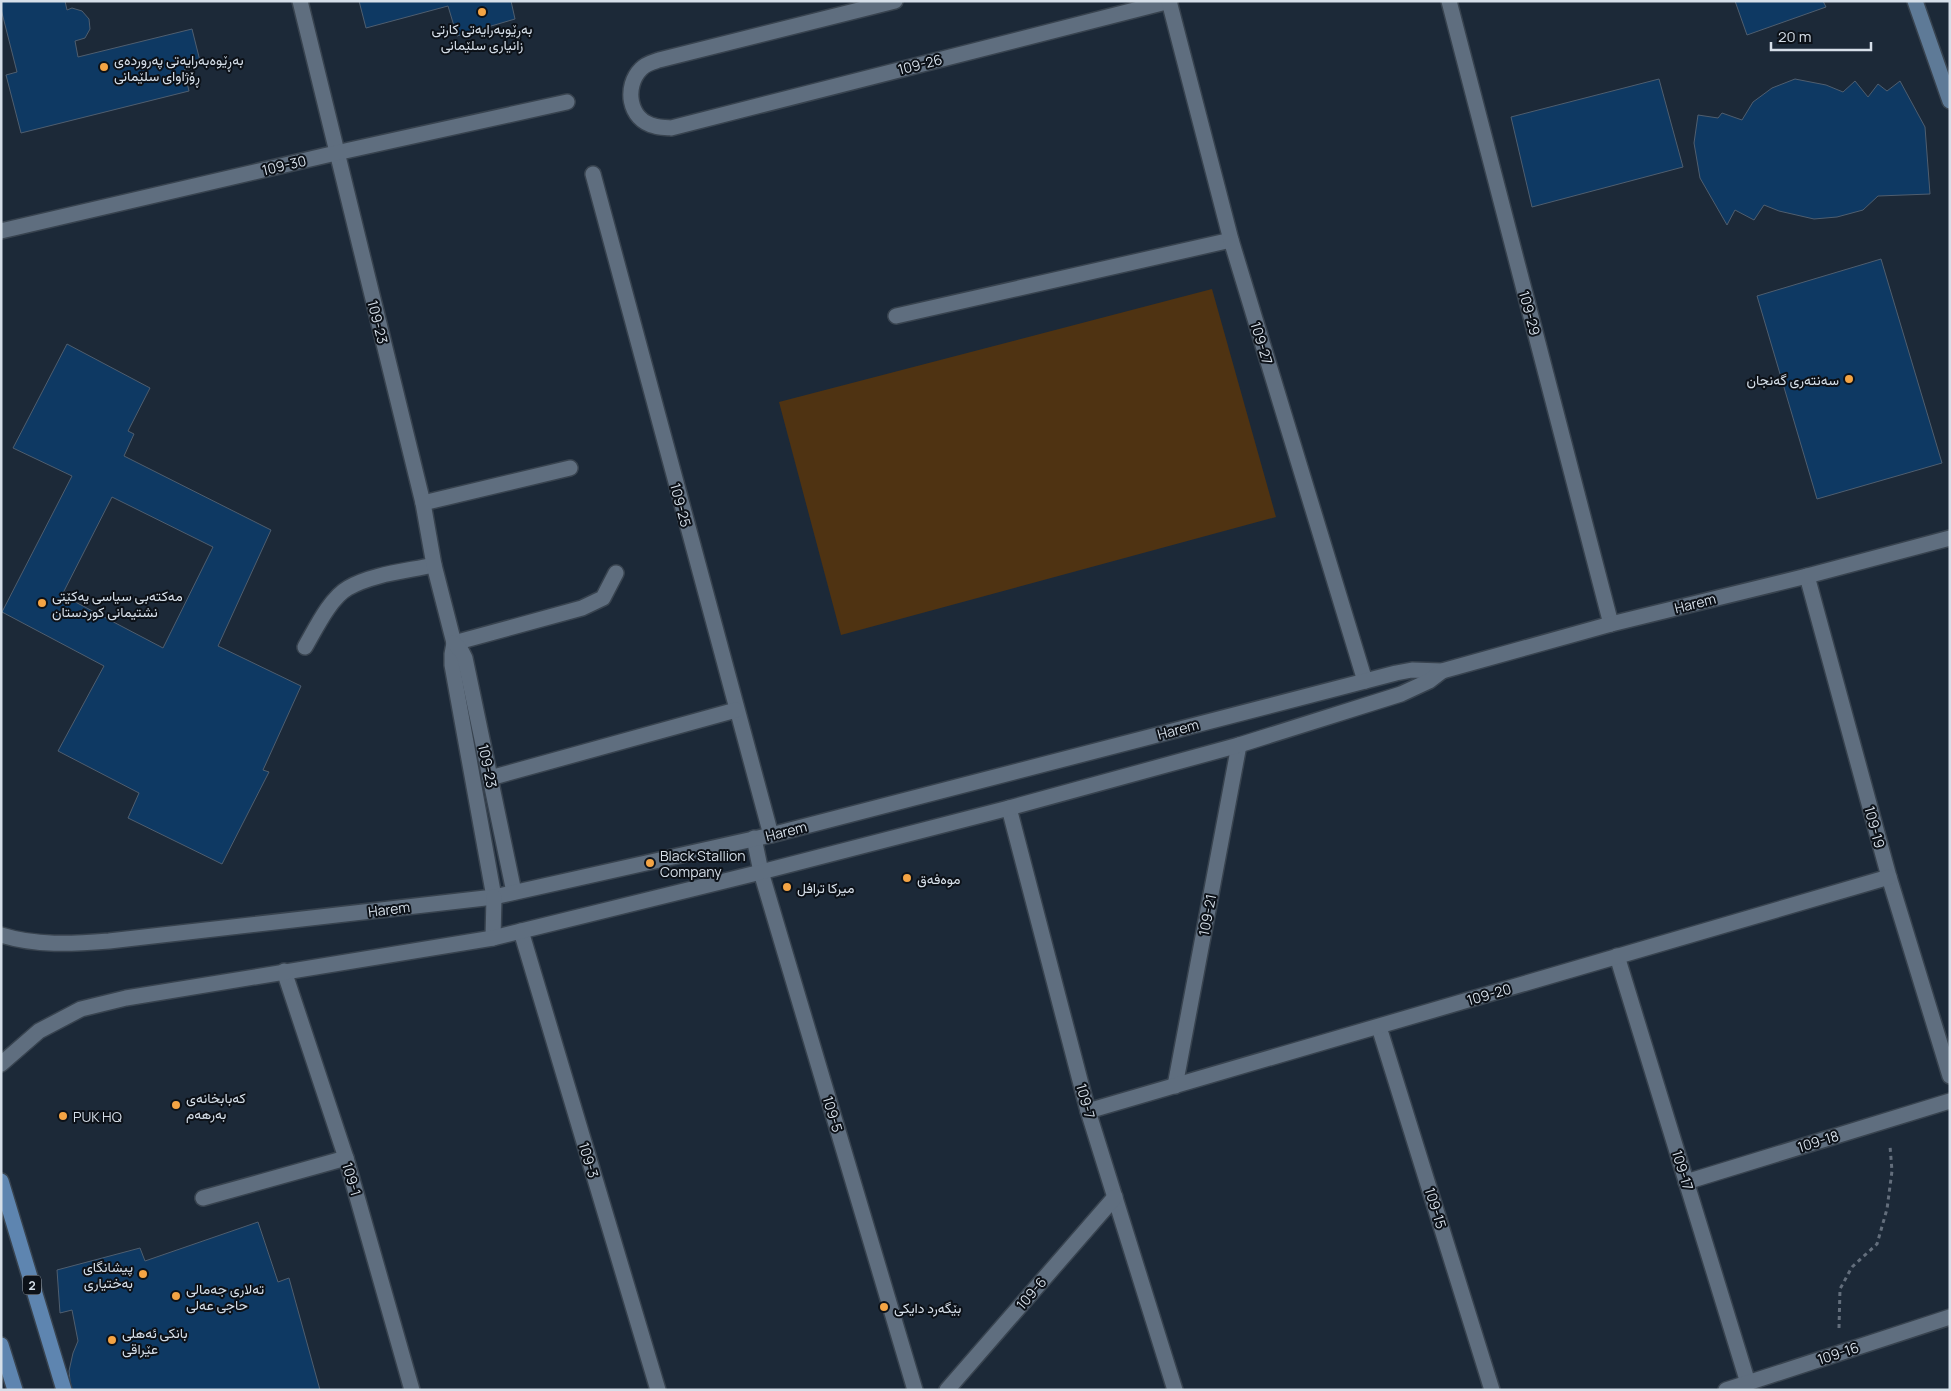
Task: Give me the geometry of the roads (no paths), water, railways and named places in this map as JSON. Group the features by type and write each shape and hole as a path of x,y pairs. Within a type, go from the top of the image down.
{"main road":[{"path":"1915,1 1950,101"},
{"name":"2","path":"1,1181 64,1390"},
{"path":"1,1345 16,1390"}],"street":[{"name":"109-23","path":"300,1 423,503 434,565 454,643 452,665 494,897 493,938"},
{"name":"109-26","path":"895,1 659,60 642,67 632,82 630,100 638,116 653,126 671,128 1169,1"},
{"name":"109-27","path":"1169,1 1231,240 1365,681"},
{"name":"109-29","path":"1449,1 1611,624"},
{"name":"109-30","path":"1,231 336,153 567,102"},
{"name":"109-25","path":"594,174 771,835"},
{"path":"896,316 1231,240"},
{"path":"423,503 570,468"},
{"name":"Harem","path":"1,935 14,939 61,945 494,897 771,835 1365,681 1412,670 1442,671 1611,624 1807,576 1950,538"},
{"path":"305,647 327,609 347,588 377,577 434,565"},
{"path":"454,643 582,608 603,598 616,573"},
{"name":"109-19","path":"1807,576 1889,877 1950,1076"},
{"name":"109-23","path":"454,643 465,658 514,892"},
{"name":"Harem","path":"1,1064 39,1030 80,1009 126,998 493,938 761,872 1009,808 1239,745 1401,694 1429,681 1442,671"},
{"path":"490,778 736,710"},
{"name":"109-21","path":"1175,1086 1239,745"},
{"name":"109-7","path":"1009,808 1088,1111 1175,1390"},
{"name":"109-5","path":"754,838 761,872 915,1390"},
{"name":"109-20","path":"1088,1111 1889,877"},
{"name":"109-3","path":"521,931 658,1390"},
{"name":"109-17","path":"1618,956 1748,1383"},
{"name":"109-1","path":"284,971 346,1158 412,1390"},
{"name":"109-15","path":"1379,1026 1492,1390"},
{"name":"109-18","path":"1686,1182 1950,1101"},
{"path":"202,1198 346,1158"},
{"name":"109-6","path":"947,1390 1115,1197"},
{"name":"109-16","path":"1726,1390 1950,1317"}],"place":[{"name":"بەڕێوبەرایەتی کارتی زانیاری سلێمانی","path":"482,12"},
{"name":"بەڕێوەبەرایەتی پەروردەی ڕۆژاوای سلێمانی","path":"104,67"},
{"name":"سەنتەری گەنجان","path":"1849,379"},
{"name":"مەکتەبی سیاسی یەکێتی نشتیمانی کوردستان","path":"42,603"},
{"name":"Black Stallion Company","path":"650,863"},
{"name":"موەفەق","path":"907,878"},
{"name":"ميركا ترافل","path":"787,887"},
{"name":"کەبابخانەی بەرهەم","path":"176,1105"},
{"name":"PUK HQ","path":"63,1116"},
{"name":"پیشانگای بەختیاری","path":"143,1274"},
{"name":"تەلاری جەمالی حاجی عەلی","path":"176,1296"},
{"name":"بێگەرد دایکی","path":"884,1307"},
{"name":"بانکی ئەھلی عێراقی","path":"112,1340"}]}
